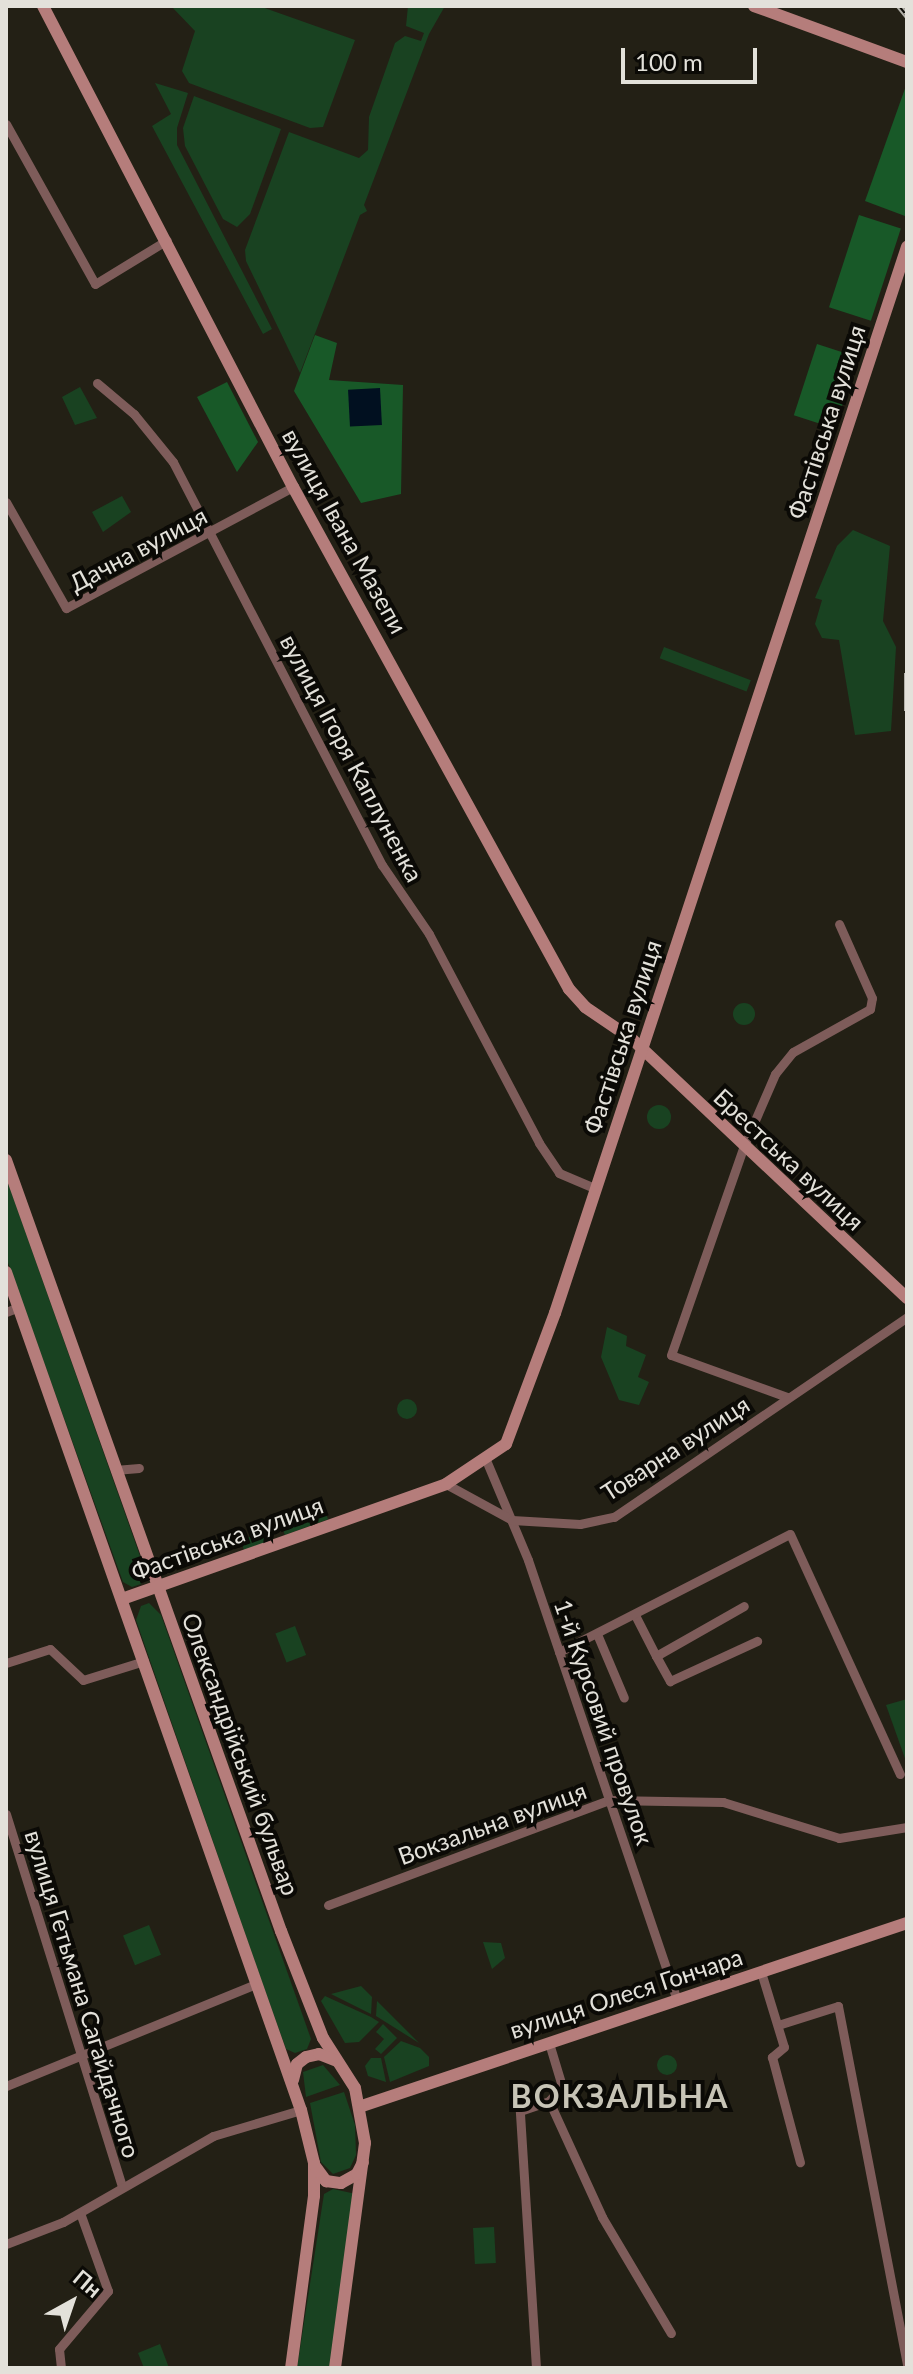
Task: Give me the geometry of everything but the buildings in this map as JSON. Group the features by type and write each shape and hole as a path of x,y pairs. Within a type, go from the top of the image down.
{"street":[{"name":"вулиця Івана Мазепи","path":"43,6 293,487 569,989 585,1007 615,1024 642,1049"},
{"path":"754,6 907,62"},
{"path":"6,124 95,284 167,240"},
{"name":"Фастівська вулиця","path":"122,1599 446,1484 506,1444 517,1420 642,1049 907,247"},
{"name":"вулиця Ігоря Каплуненка","path":"97,383 134,414 173,462 382,865 429,934 539,1143 559,1173 595,1188"},
{"name":"Дачна вулиця","path":"6,502 53,594 66,608 212,533 293,487"},
{"path":"787,1397 671,1355 743,1148 775,1074 793,1052 870,1009 872,998 839,924"},
{"name":"Брестська вулиця","path":"642,1049 743,1148 907,1298"},
{"name":"Олександрійський бульвар","path":"6,1160 281,1931 337,2061 355,2088 364,2159 335,2368"},
{"path":"6,1272 12,1309 144,1661 293,2084 314,2163 326,2181 341,2183 357,2174 364,2159"},
{"name":"Товарна вулиця","path":"446,1484 512,1520 580,1524 614,1517 907,1317"},
{"name":"1-й Курсовий провулок","path":"486,1460 512,1520 559,1652 677,1999"},
{"path":"115,1470 139,1468"},
{"path":"559,1652 790,1534 900,1774"},
{"path":"656,1656 744,1606"},
{"path":"635,1615 670,1681 757,1641"},
{"path":"597,1634 624,1698"},
{"path":"6,1663 50,1649 83,1680 144,1661"},
{"name":"Вокзальна вулиця","path":"328,1905 609,1800 723,1802 839,1838 907,1827"},
{"name":"вулиця Гетьмана Сагайдачного","path":"6,1814 122,2187"},
{"name":"вулиця Олеся Гончара","path":"359,2107 907,1923"},
{"path":"761,1972 784,2047 772,2057 800,2162"},
{"path":"6,2086 256,1984"},
{"path":"778,2025 838,2006 907,2366"},
{"path":"536,2368 520,2111 549,2101 562,2086 549,2043"},
{"path":"293,2084 297,2064 306,2057 319,2054 337,2061"},
{"path":"549,2101 602,2217 671,2333"},
{"path":"6,2232 8,2243 80,2213 213,2136 301,2110"},
{"path":"291,2368 314,2163"},
{"path":"61,2368 59,2349 108,2291 80,2213"}],"green space":[{"path":"171,6 259,6 355,40 323,127 310,128 189,83 182,71 195,31"},
{"path":"408,6 445,6 429,34 364,205 367,211 360,215 300,373 246,261 245,250 289,132 359,158 368,150 369,117 395,43 405,36 421,41 424,33 406,26"},
{"path":"155,83 188,93 177,128 177,145 272,329 263,334 152,126 171,114"},
{"path":"907,83 907,211 905,216 865,201"},
{"path":"194,96 281,129 250,214 237,227 223,219 185,146 183,128"},
{"path":"859,215 901,229 871,321 829,307"},
{"path":"315,335 337,343 329,380 403,385 401,494 361,503 294,391"},
{"path":"817,344 858,357 835,429 794,415"},
{"path":"227,382 258,442 237,472 197,397"},
{"path":"80,387 97,418 75,425 62,397"},
{"path":"122,496 131,512 103,532 92,512"},
{"path":"853,530 890,546 883,621 896,647 891,731 855,735 839,640 822,638 815,624 822,600 815,598 837,546"},
{"path":"664,647 751,680 747,692 660,658"},
{"path":"744,1003 755,1014 744,1025 733,1014"},
{"path":"659,1105 668,1108 671,1117 668,1126 659,1129 650,1126 647,1117 650,1108"},
{"path":"6,1177 146,1573 141,1584 132,1587 123,1582 6,1257"},
{"path":"607,1327 627,1336 626,1346 646,1355 638,1377 649,1382 639,1405 619,1400 601,1357"},
{"path":"407,1399 414,1402 417,1409 414,1416 407,1419 400,1416 397,1409 400,1402"},
{"path":"324,1508 328,1519 285,1535 281,1524"},
{"path":"269,1529 273,1539 244,1551 240,1541"},
{"path":"149,1603 161,1615 311,2039 307,2049 295,2053 286,2049 259,1974 136,1620 141,1606"},
{"path":"295,1626 306,1655 287,1662 275,1634"},
{"path":"907,1699 907,1764 886,1705"},
{"path":"149,1925 161,1955 135,1965 123,1935"},
{"path":"483,1942 501,1943 505,1958 492,1969"},
{"path":"361,1986 372,1997 371,2014 331,1994"},
{"path":"325,1996 379,2022 359,2042 345,2043 321,2001"},
{"path":"377,2001 419,2043 376,2016"},
{"path":"383,2024 397,2038 381,2054 375,2049 384,2039 376,2032"},
{"path":"401,2041 420,2048 429,2057 429,2066 390,2082 384,2057"},
{"path":"663,2055 671,2055 677,2065 671,2075 663,2075 657,2069 657,2061"},
{"path":"371,2058 381,2058 386,2082 368,2076 365,2066"},
{"path":"323,2065 340,2085 306,2097 303,2072"},
{"path":"344,2092 355,2125 356,2155 350,2168 333,2174 321,2162 310,2103"},
{"path":"333,2189 356,2194 331,2368 297,2368 324,2194"},
{"path":"494,2227 496,2263 475,2264 473,2228"},
{"path":"160,2344 169,2368 144,2368 138,2353"}],"water":[{"path":"380,388 382,425 350,427 348,390"}],"railway":[{"path":"899,6 907,16"},
{"path":"907,673 907,711"}],"district":[{"name":"ВОКЗАЛЬНА","path":"620,2096"}]}
